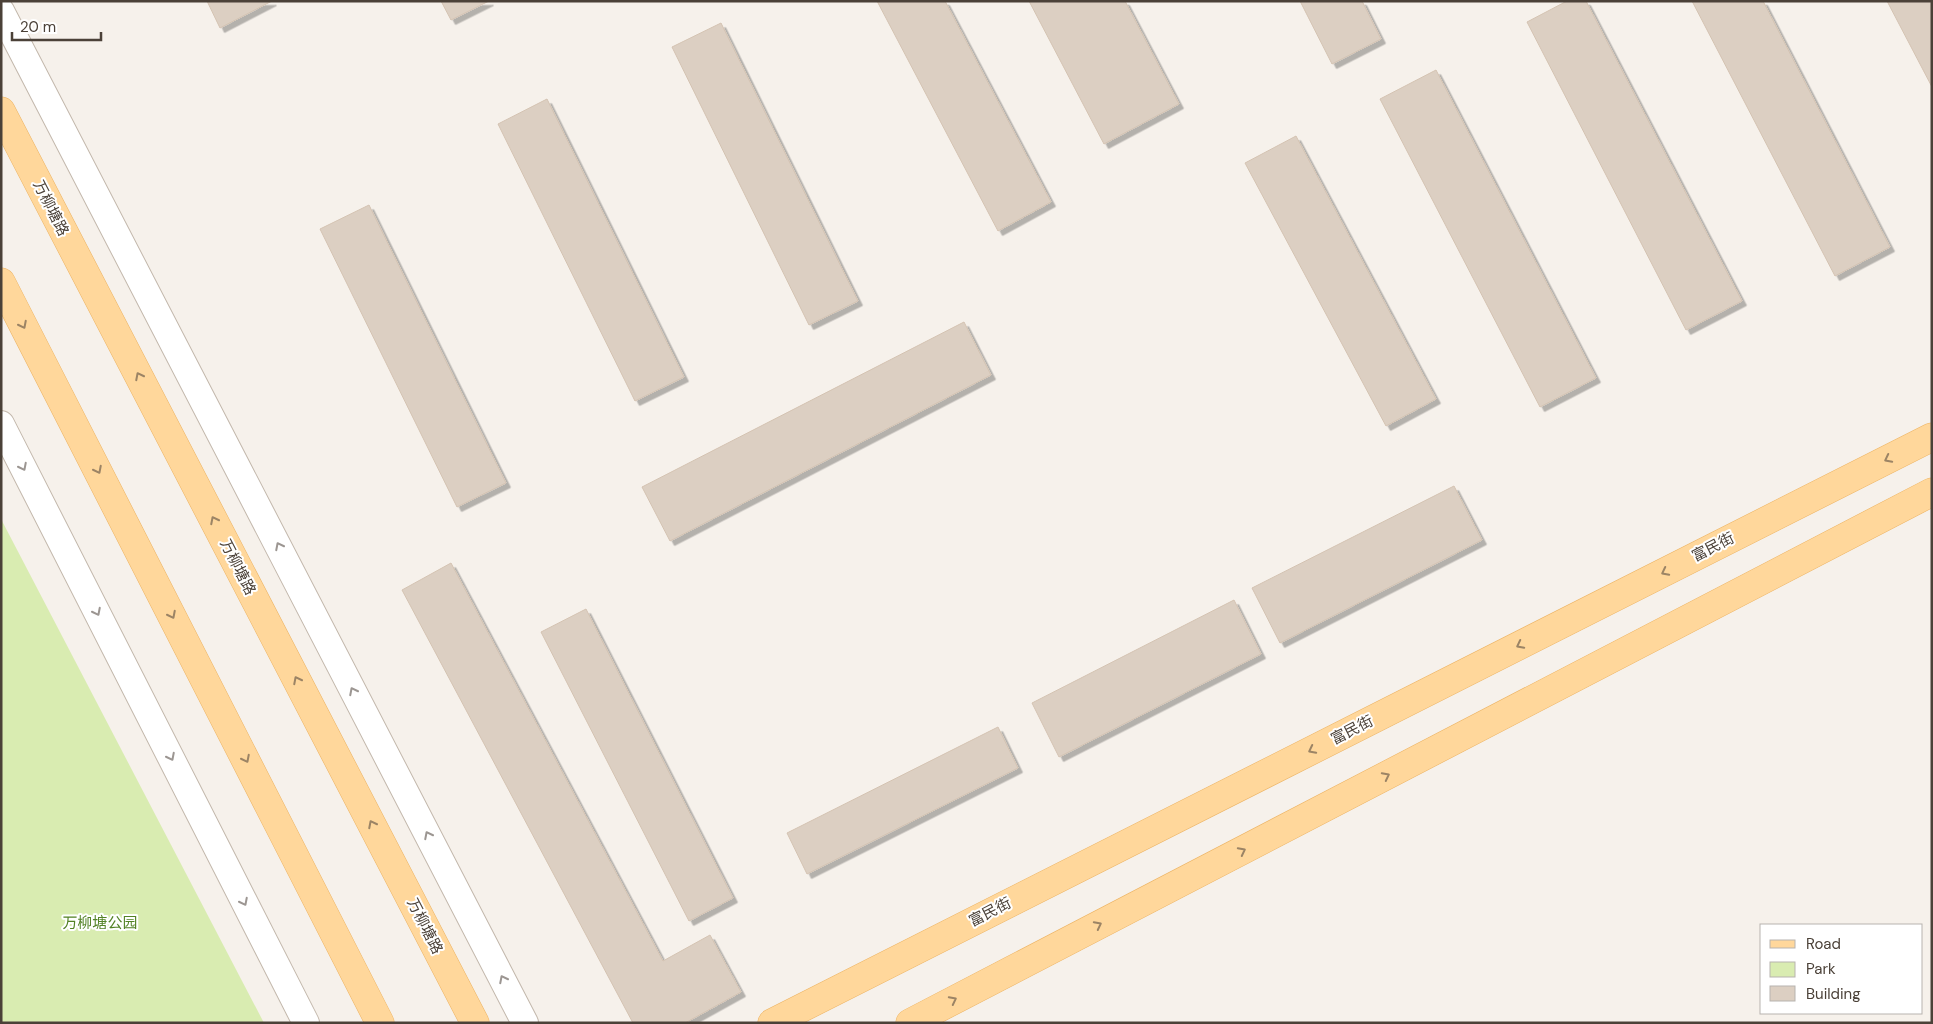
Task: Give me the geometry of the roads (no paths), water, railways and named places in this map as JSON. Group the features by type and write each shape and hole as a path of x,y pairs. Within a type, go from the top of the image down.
{"main road":[{"name":"万柳塘路","path":"1,111 475,1023"},
{"path":"1,282 380,1023"},
{"name":"富民街","path":"772,1023 1932,437"},
{"path":"910,1023 1932,492"}],"street":[{"path":"1,11 525,1023"},
{"path":"1,424 306,1023"}],"park label":[{"name":"万柳塘公园","path":"100,923"}]}
